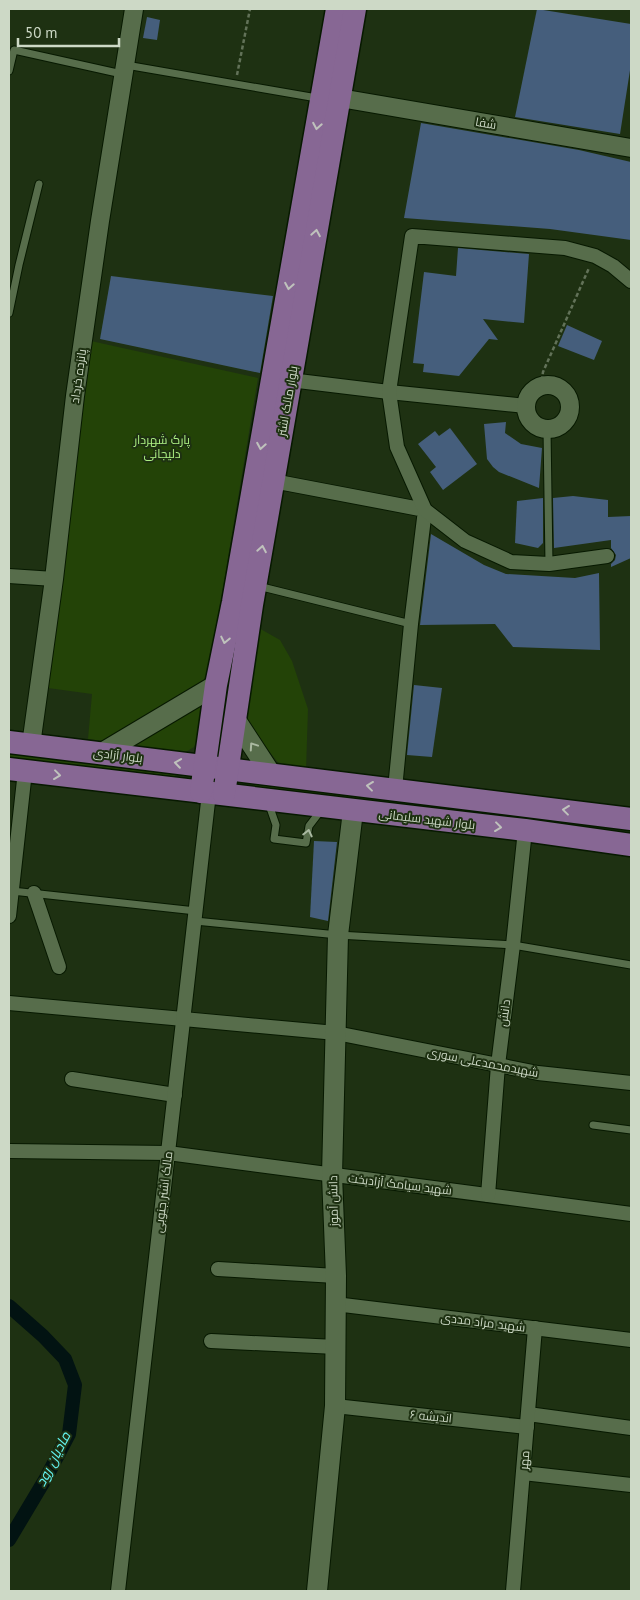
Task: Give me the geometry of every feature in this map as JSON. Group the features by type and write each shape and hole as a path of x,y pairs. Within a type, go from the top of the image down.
{"main road":[{"name":"بلوار مالک اشتر","path":"211,793 216,768 235,719 247,597 346,14"},
{"name":"بلوار مالک اشتر","path":"216,768 216,685 247,597 273,481 290,380 331,99"},
{"path":"102,753 216,685"},
{"path":"235,719 271,774"},
{"name":"بلوار آزادی","path":"9,742 216,768"},
{"name":"بلوار شهید سلیمانی","path":"216,768 631,818"},
{"path":"17,770 211,793"},
{"name":"بلوار شهید سلیمانی","path":"211,793 524,830 631,845"},
{"name":"دانش آموز","path":"317,1591 335,1406 336,1276 332,1175 338,935 353,811"},
{"path":"596,840 599,814"}],"street":[{"name":"پانزده خرداد","path":"32,745 54,579 75,396 100,221 134,9"},
{"name":"شفا","path":"331,99 631,148"},
{"path":"395,789 411,624 425,510 397,447 389,392 412,236 565,248 594,256 613,266 631,281"},
{"path":"290,380 526,406"},
{"path":"554,386 566,394 569,401 568,414 565,420 554,428 540,428 529,419 526,406 530,394 541,387 554,386"},
{"path":"273,481 425,510 465,541 511,562 549,564 606,556"},
{"path":"9,576 54,579"},
{"path":"9,916 12,891 17,770"},
{"name":"مالک اشتر جنوبی","path":"118,1591 195,916 211,793"},
{"name":"دانش","path":"488,1195 498,1065 513,945 524,830"},
{"path":"34,893 59,967"},
{"name":"شهیدمحمدعلی سوری","path":"9,1004 336,1033 538,1073 631,1083"},
{"path":"72,1079 175,1095"},
{"name":"شهید سیامک آزادبخت","path":"9,1151 168,1153 631,1214"},
{"path":"218,1269 336,1276"},
{"name":"شهید مراد مددی","path":"335,1304 631,1340"},
{"name":"مهر","path":"513,1591 535,1328"},
{"path":"211,1341 336,1347"},
{"name":"اندیشه ۶","path":"335,1406 631,1428"},
{"path":"523,1473 631,1486"}],"lane":[{"path":"9,71 14,50 125,70 331,99"},
{"path":"9,313 39,184"},
{"path":"547,429 549,564"},
{"path":"247,597 411,624"},
{"path":"267,800 276,825 274,839 306,843 308,826 324,807"},
{"path":"12,891 338,935 513,945 631,965"},
{"path":"593,1125 631,1130"}],"path":[{"path":"235,84 250,9"},
{"path":"541,387 543,372 594,256"}],"green space":[{"name":"پارک شهردار دلیجانی","path":"91,341 258,378 198,738 194,747 184,753 88,739 92,694 48,688"},
{"path":"257,627 280,640 292,661 308,709 306,770 280,765 244,720"},
{"path":"9,752 176,772 175,777 9,757"},
{"path":"252,780 585,821 583,826 250,786"}],"building":[{"path":"537,9 631,24 631,64 620,134 515,117"},
{"path":"147,17 160,20 157,40 143,38"},
{"path":"421,123 579,150 631,162 631,240 550,229 404,218"},
{"path":"458,248 529,254 524,323 483,319 498,340 489,339 459,376 423,372 424,364 413,363 424,272 456,276"},
{"path":"111,276 273,296 260,373 100,339"},
{"path":"567,325 602,341 594,360 558,346"},
{"path":"506,422 505,433 521,444 542,448 539,488 499,472 487,459 484,424"},
{"path":"450,428 477,464 443,490 430,472 436,467 418,444 435,431 439,436"},
{"path":"573,496 608,500 608,517 631,516 631,558 611,567 616,555 611,548 611,540 554,548 553,498"},
{"path":"543,498 543,543 538,548 515,543 517,501"},
{"path":"431,534 484,565 506,574 575,578 599,573 600,650 513,647 495,624 420,625"},
{"path":"414,685 442,688 432,757 407,755"},
{"path":"314,841 337,842 328,921 310,917"}],"waterway":[{"name":"مادیان رود","path":"9,1306 43,1336 65,1359 75,1385 69,1434 46,1478 9,1540"}]}
